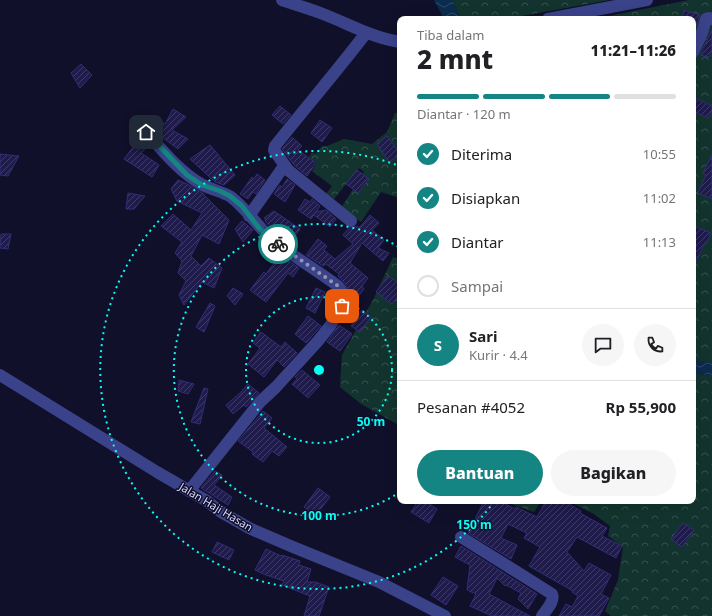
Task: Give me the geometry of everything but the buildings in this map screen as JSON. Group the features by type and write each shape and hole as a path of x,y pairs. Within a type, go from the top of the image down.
{"street":[{"path":"282,0 323,14 366,33 397,41"},
{"path":"563,16 646,0"},
{"path":"696,46 706,19 712,19"},
{"path":"351,221 288,170 274,152 275,146 342,65 366,33"},
{"path":"146,132 187,175 202,185 230,196 242,206 259,228 276,243 338,286 343,293 344,298 342,306 318,341 276,387 260,402 190,490"},
{"path":"249,216 284,166"},
{"name":"Jalan Haji Hasan","path":"0,375 157,472 190,490 221,512 251,529 378,582 445,616"},
{"path":"461,537 552,594 552,601 542,616"}],"green space":[{"path":"452,0 610,0 522,16 460,16"},
{"path":"689,0 712,0 712,363 696,360 696,16 609,16"},
{"path":"395,113 397,113 397,197 381,192 361,222 341,208 364,172 359,168 334,199 326,194 332,186 312,171 317,163 309,157 312,152 315,154 322,146 327,146 344,139 372,144 387,132"},
{"path":"393,257 397,258 397,424 361,404 340,387 342,355 373,300"},
{"path":"696,374 712,375 712,616 611,616 605,611 618,580 623,547 608,536 610,526 594,514 574,504 696,504"},
{"path":"511,504 539,504 534,512"}],"water":[{"path":"434,0 452,0 460,16 442,16"},
{"path":"696,360 712,363 712,375 696,374"}],"way so far":[{"path":"278,244 338,286 343,293 344,298 342,306"}],"route":[{"path":"146,132 187,175 202,185 230,196 242,206 259,228 278,244"}]}
